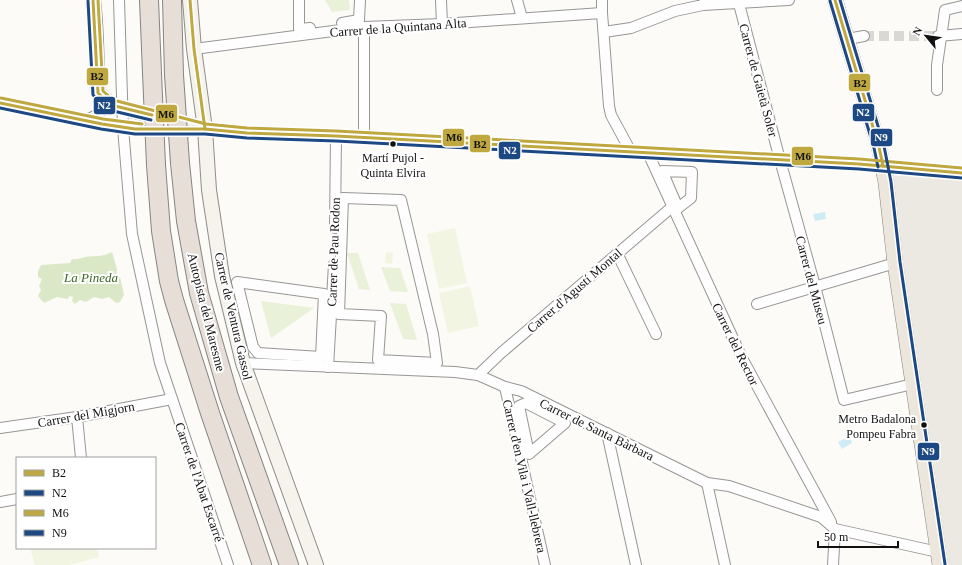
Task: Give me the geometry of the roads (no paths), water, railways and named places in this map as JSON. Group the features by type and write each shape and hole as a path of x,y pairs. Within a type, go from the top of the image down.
{"highway":[{"name":"Autopista del Maresme","path":"149,0 156,165 161,231 169,281 210,413 262,565"},
{"name":"Autopista del Maresme","path":"172,0 174,74 186,221 199,293 228,397 289,565"}],"main road":[{"path":"835,0 879,147 883,166 895,263 939,559"}],"street":[{"path":"94,0 98,93 111,105 205,129"},
{"name":"Carrer de l'Abat Escarré","path":"119,0 123,128 132,234 160,363 228,565"},
{"name":"Carrer de Ventura Gassol","path":"190,0 194,48 205,129 209,190 222,276 243,363 316,565"},
{"path":"299,0 299,29 359,20 360,0"},
{"path":"441,0 442,24"},
{"path":"517,0 522,18"},
{"path":"602,0 609,106 611,115 631,152"},
{"path":"712,0 712,2 789,0"},
{"path":"604,32 630,28 675,11 704,3 735,1"},
{"name":"Carrer de Gaietà Soler","path":"735,1 780,160"},
{"path":"936,90 939,36 945,10 962,6"},
{"name":"Carrer de la Quintana Alta","path":"194,48 364,27 442,24 602,13"},
{"path":"364,27 364,138"},
{"path":"939,36 962,34"},
{"path":"847,39 864,36"},
{"path":"84,121 96,116 104,109 106,102"},
{"path":"0,103 84,121 135,129 205,129 251,133 336,136 780,160 883,166 962,174"},
{"name":"Carrer de Pau Rodon","path":"328,367 335,250 336,136"},
{"name":"Carrer del Rector","path":"648,153 742,358 835,529"},
{"name":"Carrer del Museu","path":"780,160 815,286 844,400 913,384"},
{"path":"343,198 401,200 433,334 437,363 378,360 381,316 339,314 343,198"},
{"name":"Carrer d'Agustí Montal","path":"478,375 501,353 672,207"},
{"path":"617,253 656,334"},
{"path":"757,304 895,263"},
{"path":"237,282 324,294 322,357 258,353 253,347 237,282"},
{"name":"Carrer de Santa Bàrbara","path":"243,363 455,372 478,375 505,387 521,391 707,483 729,486 821,517 835,529 939,559"},
{"name":"Carrer d'en Vila i Vall-llebrera","path":"505,387 545,565"},
{"name":"Carrer del Migjorn","path":"0,428 77,417 172,399"},
{"path":"526,403 565,423 529,454 519,406 526,403"},
{"path":"77,417 81,457"},
{"path":"607,433 636,565"},
{"path":"707,483 726,565"},
{"path":"0,502 16,499"},
{"path":"833,565 835,529"}],"water":[{"path":"825,212 826,219 815,221 813,214"},
{"path":"850,436 852,443 842,449 838,442"}],"tunnel":[{"path":"864,36 938,36"}],"place":[{"name":"Martí Pujol - Quinta Elvira","path":"393,144"},
{"name":"Metro Badalona Pompeu Fabra","path":"924,425"}],"park label":[{"name":"La Pineda","path":"91,277"}]}
